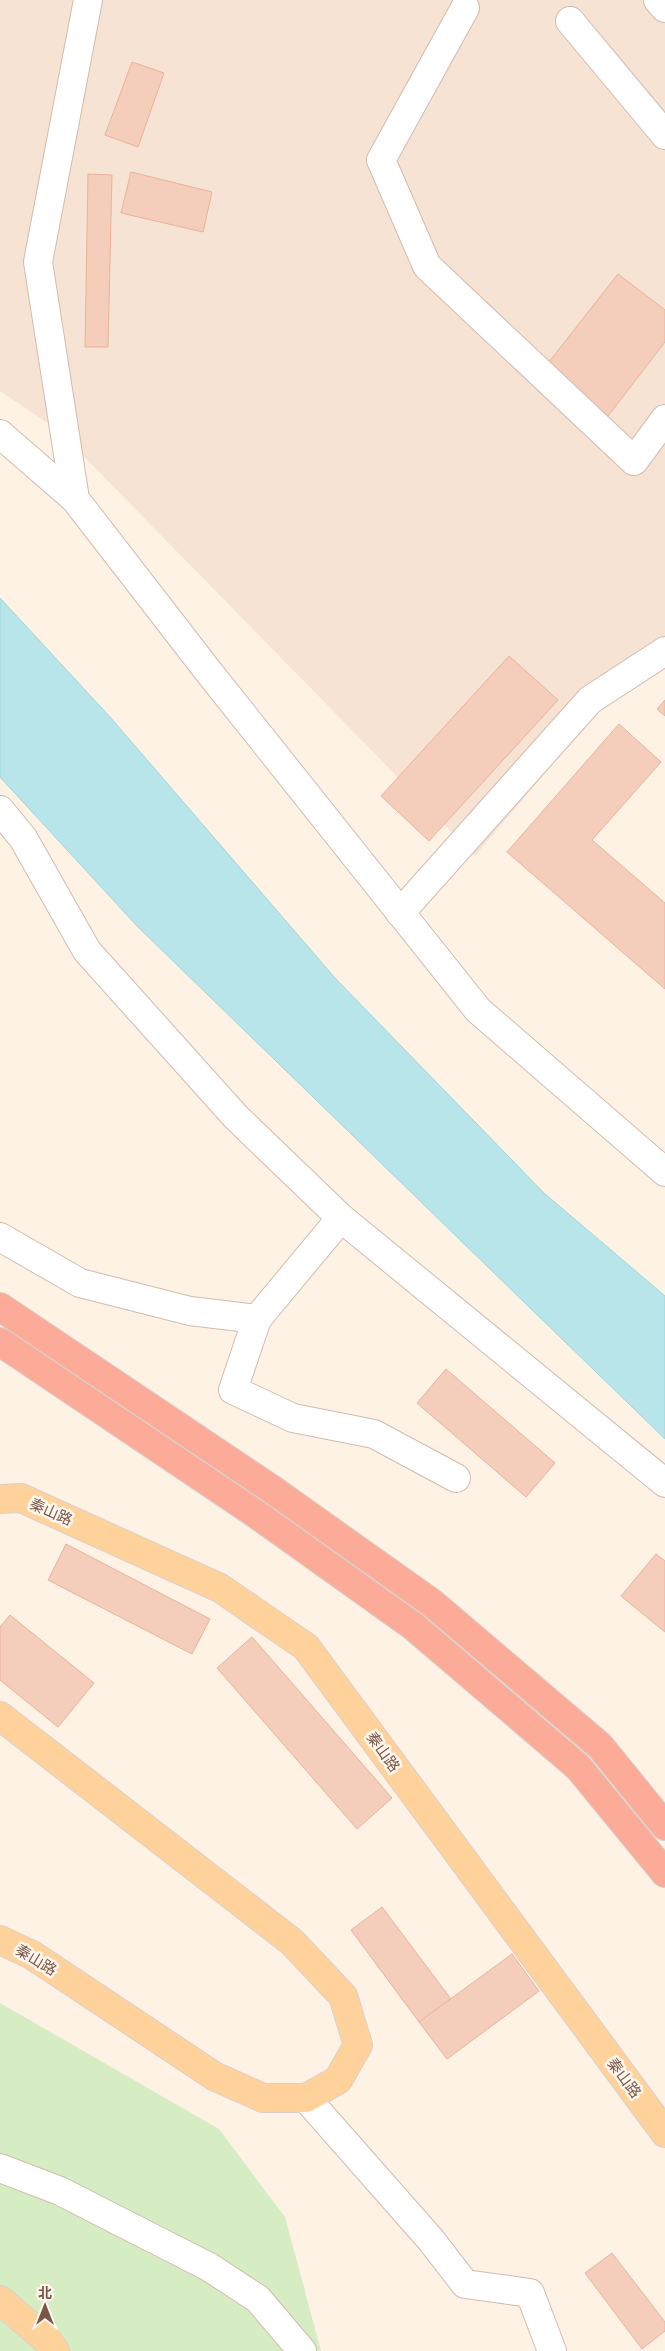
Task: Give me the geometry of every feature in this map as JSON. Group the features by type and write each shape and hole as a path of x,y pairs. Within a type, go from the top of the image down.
{"highway":[{"path":"0,1307 273,1490 432,1603 600,1746 665,1826"},
{"path":"0,1342 248,1509 414,1626 578,1767 665,1873"}],"main road":[{"name":"秦山路","path":"0,1499 20,1498 220,1588 306,1646 665,2133"},
{"name":"秦山路","path":"0,1716 292,1942 344,1996 358,2045 338,2080 306,2098 263,2098 214,2076 32,1955 0,1940"},
{"path":"0,2300 48,2341 54,2351"}],"street":[{"path":"75,499 38,262 88,0"},
{"path":"658,0 665,8"},
{"path":"465,8 381,160 427,266 634,461 665,419"},
{"path":"570,21 665,135"},
{"path":"0,434 75,499 208,671 478,1010 665,1171"},
{"path":"400,912 590,700 665,651"},
{"path":"0,810 23,838 87,951 236,1117 341,1218 665,1483"},
{"path":"341,1218 257,1319 233,1390 293,1418 374,1434 456,1478"},
{"path":"0,1237 80,1283 190,1311 257,1319"},
{"path":"306,2098 431,2240 465,2284 530,2293 552,2351"},
{"path":"0,2168 60,2191 210,2267 258,2299 302,2351"}],"shaded area":[{"path":"0,0 665,0 665,655 627,676 475,856 58,430 0,391"}],"green space":[{"path":"0,2003 219,2129 285,2217 321,2351 0,2351"}],"water":[{"path":"0,598 110,717 335,978 544,1193 665,1296 665,1439 137,926 0,777"}],"building":[{"path":"132,62 164,73 138,147 105,135"},
{"path":"131,172 212,192 203,232 121,213"},
{"path":"88,174 112,175 108,347 85,347"},
{"path":"618,274 665,310 665,342 608,416 545,367"},
{"path":"509,656 558,700 429,841 381,796"},
{"path":"665,700 665,716 657,709"},
{"path":"619,724 661,762 592,840 665,903 665,989 507,852"},
{"path":"446,1369 555,1463 526,1497 417,1403"},
{"path":"66,1544 210,1619 192,1654 48,1580"},
{"path":"656,1554 665,1561 665,1632 621,1596"},
{"path":"10,1615 94,1683 58,1727 0,1680 0,1627"},
{"path":"252,1637 392,1798 357,1829 217,1668"},
{"path":"382,1907 451,1999 419,2022 351,1930"},
{"path":"512,1954 539,1991 447,2059 419,2022"},
{"path":"612,2253 665,2322 665,2331 642,2349 585,2273"}]}
